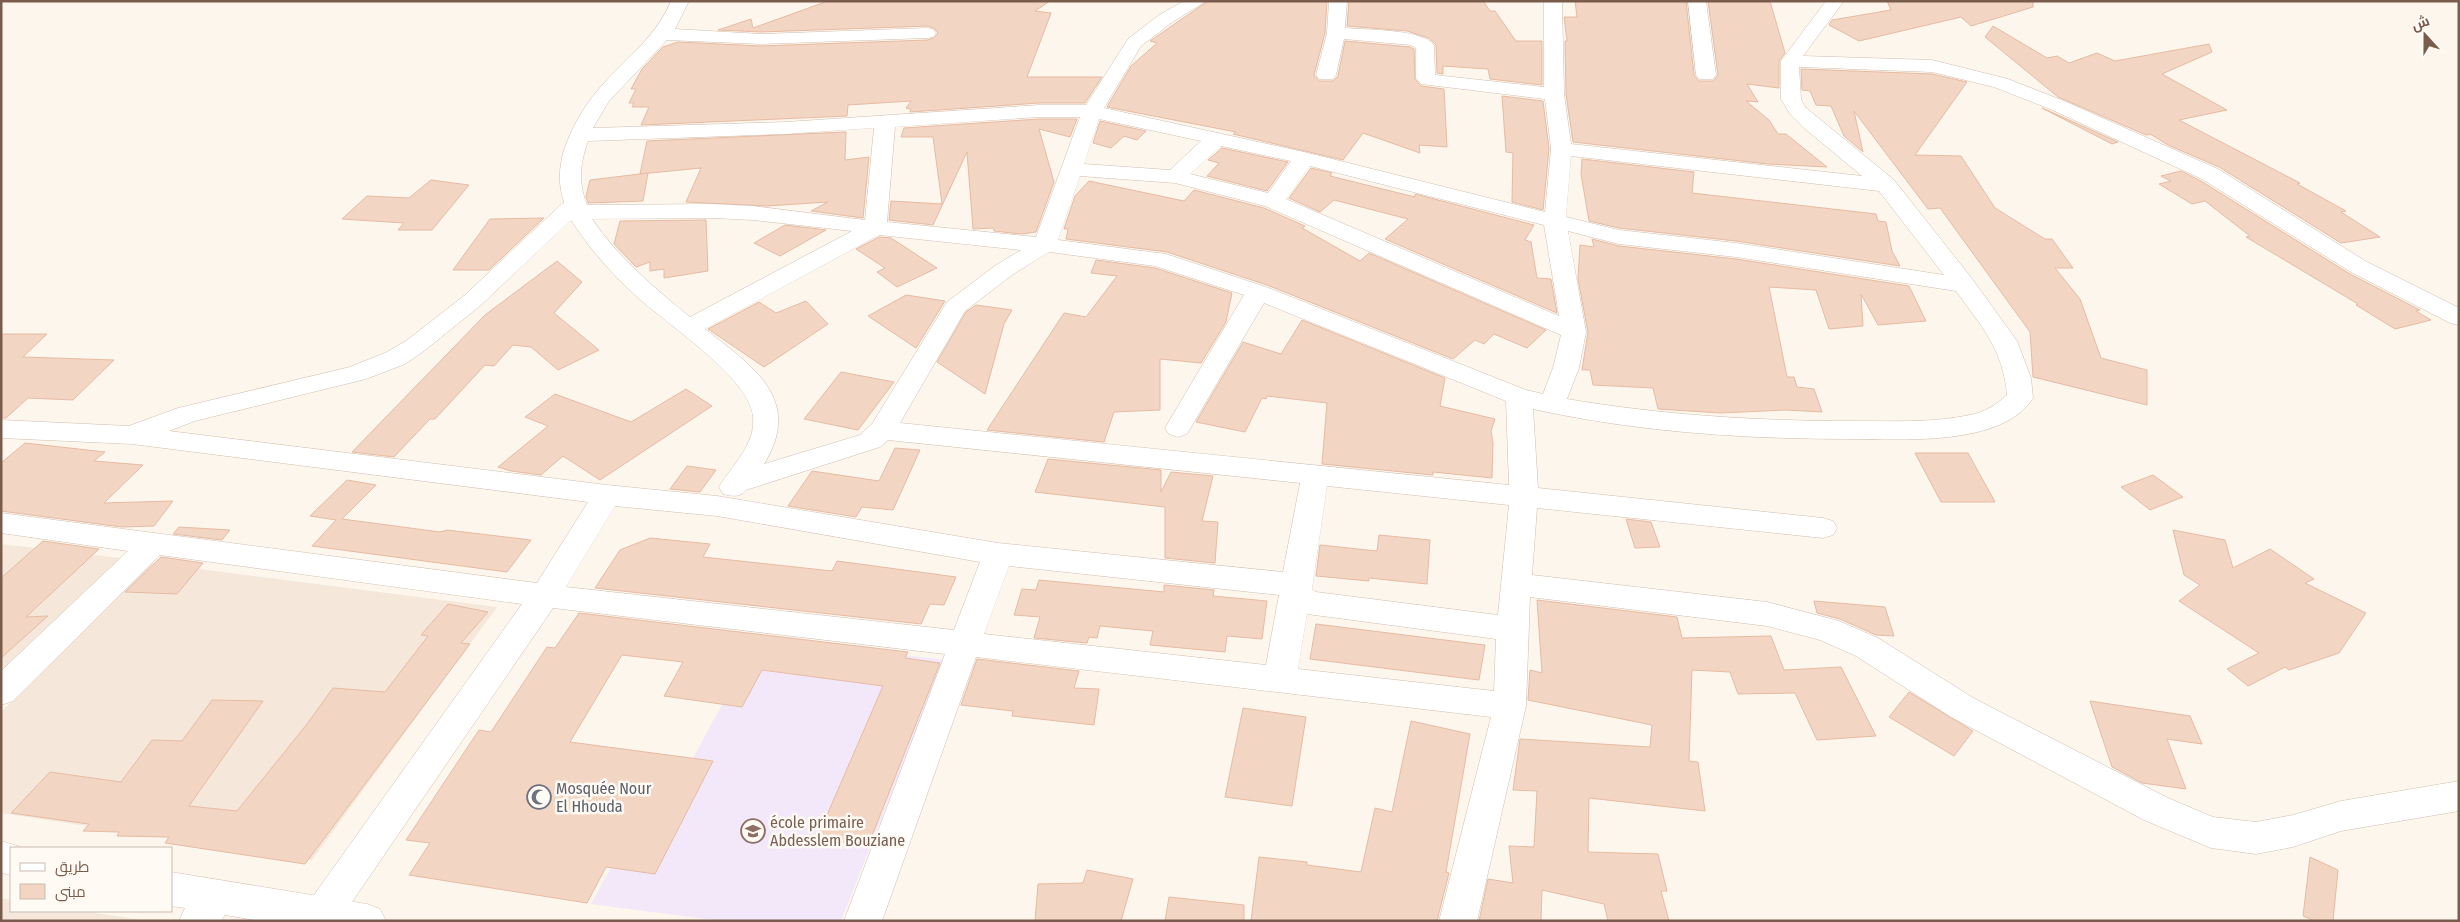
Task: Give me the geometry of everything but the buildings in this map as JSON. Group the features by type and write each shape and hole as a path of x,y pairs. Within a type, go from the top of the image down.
{"street":[{"path":"680,1 677,12 664,34 602,97 589,115 580,134 571,169 571,191 576,208 621,271 744,373 764,407 767,424 761,447 717,506"},
{"path":"736,483 870,441 882,430 956,307 1004,270 1045,245 1092,110 1134,43 1164,18 1197,1"},
{"path":"1326,74 1336,33 1338,1"},
{"path":"1551,404 1566,368 1574,332 1555,222 1561,149 1554,94 1553,1"},
{"path":"1697,1 1706,75"},
{"path":"132,435 188,414 358,373 396,358 415,346 473,300 576,208 753,213 954,238 1045,245 1158,259 1258,292 1519,397 1551,404 1670,422 1782,431 1893,430 1947,427 1980,420 2002,412 2020,398 2018,378 2005,341 1965,285 1899,204 1886,185 1835,145 1797,110 1791,99 1789,83 1790,61 1835,1"},
{"path":"664,34 761,39 927,33"},
{"path":"1336,33 1421,41 1425,45 1426,78 1432,82 1554,94"},
{"path":"1790,61 1932,66 1950,68 2001,83 2106,126 2210,174 2360,267 2459,318"},
{"path":"580,134 885,123 1039,111 1092,110 1304,158 1555,222 1619,236 1736,250 1965,285"},
{"path":"875,228 885,123"},
{"path":"1175,177 1217,138"},
{"path":"1561,149 1886,185"},
{"path":"1273,201 1290,180 1304,158"},
{"path":"1071,169 1175,177 1273,201 1574,332"},
{"path":"689,327 875,228"},
{"path":"1178,428 1258,292"},
{"path":"1458,921 1510,706 1512,629 1524,498 1519,397"},
{"path":"1,429 132,435 607,495 717,506 998,554 1295,585"},
{"path":"882,430 1823,528"},
{"path":"1280,680 1315,476"},
{"path":"322,914 545,596 607,495"},
{"path":"1,523 545,596 1510,706"},
{"path":"1,692 153,544"},
{"path":"863,921 998,554"},
{"path":"1516,584 1767,614 1828,630 1867,647 1964,708 1990,722 2156,809 2211,832 2256,838 2293,831 2342,816 2459,796"},
{"path":"1295,585 1301,597 1309,603 1512,629"},
{"path":"172,890 207,909 322,914 367,921"}],"shaded area":[{"path":"1,544 120,558 1,674"},
{"path":"152,563 497,607 312,860 1,813 1,712"},
{"name":"école primaire Abdesslem Bouziane","path":"759,637 944,660 841,921 720,921 591,904 672,756 693,758"},
{"path":"1,898 10,900 10,912 90,912 149,921 1,921"}],"place":[{"name":"Mosquée Nour El Hhouda","path":"539,797"},
{"name":"école primaire Abdesslem Bouziane","path":"753,831"}]}
